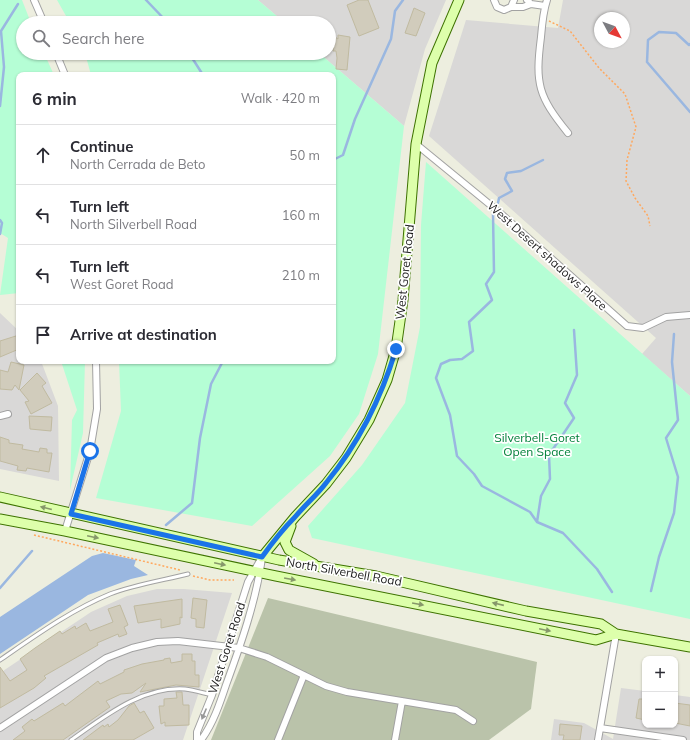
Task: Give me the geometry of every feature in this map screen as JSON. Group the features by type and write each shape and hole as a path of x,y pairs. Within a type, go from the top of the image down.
{"main road":[{"name":"West Goret Road","path":"262,557 295,517 322,489 346,458 369,420 387,380 396,349 403,300 416,144 432,62 459,0"},
{"name":"North Silverbell Road","path":"0,497 262,557 320,568 376,576 526,611 602,624 616,634 690,647"},
{"path":"295,517 285,542 289,550 320,568"},
{"name":"North Silverbell Road","path":"0,519 596,640 616,634"}],"street":[{"path":"34,0 41,16"},
{"path":"494,0 497,7 501,10 511,7 523,7 529,2 546,3 538,60 539,84 546,103 568,133"},
{"path":"511,7 514,0"},
{"path":"59,60 65,72"},
{"name":"West Desert shadows Place","path":"416,144 499,212 627,326 643,328 666,317 690,315"},
{"path":"65,531 90,451 97,409 96,364"},
{"path":"0,416 8,414"},
{"name":"West Goret Road","path":"196,740 197,732 212,695 228,646 262,557"},
{"name":"West Goret Road","path":"201,740 206,734 219,705 239,648 256,572"},
{"path":"598,740 616,634"},
{"path":"0,728 106,658 132,648 157,642 178,641 239,648 267,657 326,686 347,692 456,710 473,721"},
{"path":"278,740 304,675"},
{"path":"395,740 402,701"},
{"path":"600,728 683,740"}],"lane":[{"path":"0,660 42,631 82,607 112,593 188,574"},
{"path":"71,740 114,711 148,693 184,689 212,695"}],"path":[{"path":"543,19 554,22 570,31 599,68 625,94 636,126 627,160 626,181 635,198 648,216 650,226"},
{"path":"31,534 157,563 210,580 234,580"}],"shaded area":[{"path":"258,0 446,0 425,49 404,126 327,60 336,60 336,16 277,16"},
{"path":"563,0 690,0 690,396 642,354 656,338 429,136 466,20 558,28"},
{"path":"0,313 16,328 16,364 42,364 58,406 59,481 0,469"},
{"path":"157,589 184,589 232,593 183,740 0,740 0,673 91,612 127,596"},
{"path":"268,598 537,662 531,709 489,740 211,740"},
{"path":"621,688 642,691 642,728 678,728 678,695 690,697 690,740 551,740 554,719 584,723 613,739"}],"green space":[{"path":"0,0 22,0 28,16 16,16 16,60 47,60 53,72 16,72 16,293 0,295 8,238 0,233"},
{"path":"57,0 258,0 277,16 66,16"},
{"path":"87,60 327,60 404,126 378,354 359,414 330,456 252,526 96,498 121,411 119,364 336,364 336,72 90,72"},
{"name":"Silverbell-Goret Open Space","path":"426,162 690,396 690,619 312,538 308,526 362,465 405,403 420,327 421,225"},
{"path":"62,364 85,364 83,433 70,490 72,420 77,410"}],"water":[{"path":"103,553 136,560 134,566 148,575 131,579 88,595 0,654 0,617 92,556"}],"building":[{"path":"359,0 368,0 379,28 359,36 347,5"},
{"path":"414,8 425,13 416,36 405,33"},
{"path":"338,35 350,37 347,70 336,69 336,38 338,39"},
{"path":"16,336 16,350 0,357 0,341"},
{"path":"11,362 24,365 19,390 15,385 12,390 0,389 0,370 8,372"},
{"path":"37,373 46,383 42,386 52,403 31,414 25,402 29,401 20,390"},
{"path":"29,416 52,417 51,431 30,429"},
{"path":"0,437 9,440 9,443 23,445 22,449 39,452 40,448 47,449 47,453 52,453 49,472 27,468 26,471 17,470 18,466 0,461"},
{"path":"193,598 207,600 204,628 196,627 196,619 191,618"},
{"path":"182,599 182,618 180,617 180,624 161,628 161,619 138,623 134,606"},
{"path":"120,605 128,625 124,627 127,634 119,637 118,634 97,643 98,645 44,676 46,678 34,688 0,708 0,667 10,681 27,670 20,659 35,648 60,631 62,634 75,626 76,629 86,623 90,631 113,622 108,609"},
{"path":"182,654 192,654 192,661 195,661 195,675 199,675 199,687 176,685 140,692 146,683 132,693 121,694 106,701 110,707 63,740 13,740 25,731 22,727 32,719 34,721 63,703 65,706 98,681 100,684 124,672 124,670 142,664 170,658 171,663 182,661"},
{"path":"176,692 182,692 183,705 189,705 189,725 165,726 165,722 161,724 159,706 164,706 164,699 177,698"},
{"path":"639,699 642,699 642,719 636,718"},
{"path":"134,703 140,713 144,711 154,728 133,740 83,740 103,725 104,727 108,724 109,727 118,720 129,706"},
{"path":"678,703 690,705 690,726 678,724"},
{"path":"560,724 582,726 580,740 563,740 564,735 559,735"}],"waterway":[{"path":"146,0 161,16"},
{"path":"336,158 343,155 355,119 391,39 395,11 403,0"},
{"path":"0,106 4,67 1,31 18,4"},
{"path":"690,44 689,45 676,33 659,32 648,40 647,62 690,112"},
{"path":"193,60 201,72"},
{"path":"498,203 499,198 512,191 505,179 507,173 521,171 543,160"},
{"path":"493,214 494,272 486,284 492,300 469,322 473,351 462,359 450,360 441,364 436,378 450,415 457,456 474,474 482,486 530,512 537,522 563,533 597,569 612,592"},
{"path":"0,220 2,223 0,234"},
{"path":"537,522 541,496 550,479 549,455 574,418 565,403 577,375 574,330"},
{"path":"651,591 659,557 674,513 678,477 666,438 678,420 672,362 674,334"},
{"path":"166,525 192,503 200,438 211,384 221,364"},
{"path":"0,588 32,551"}],"route":[{"path":"90,451 71,514 262,557 283,530 326,484 346,458 369,420 387,380 396,349"}]}
